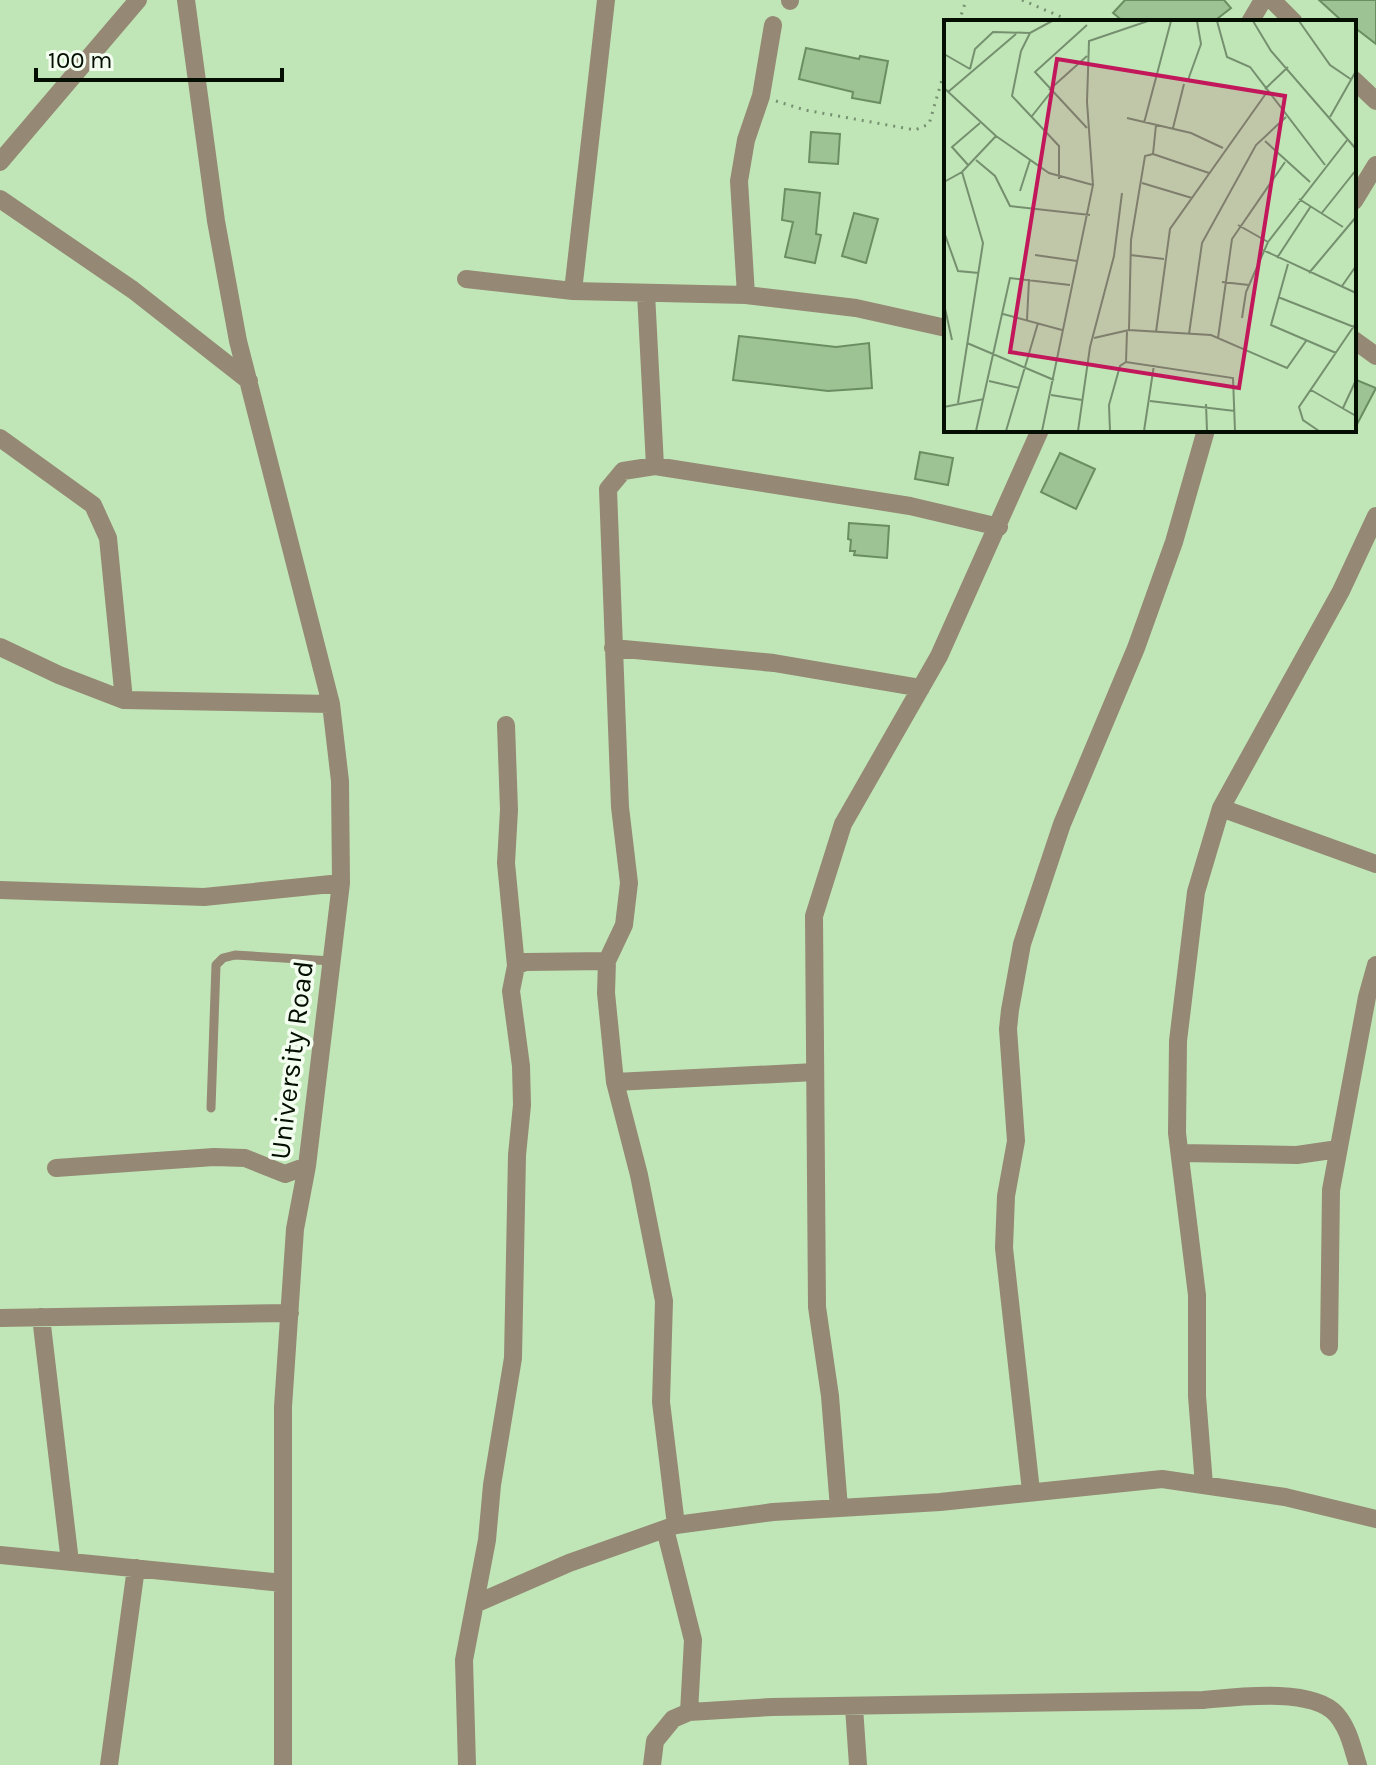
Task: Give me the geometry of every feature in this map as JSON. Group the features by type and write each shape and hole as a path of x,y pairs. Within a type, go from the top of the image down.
{"street":[{"path":"0,162 138,0"},
{"name":"University Road","path":"186,0 216,221 249,381 331,704 340,781 341,883 307,1166 295,1229 283,1407 283,1765"},
{"path":"573,291 606,0"},
{"path":"1251,20 1263,0"},
{"path":"1272,0 1292,20"},
{"path":"746,295 739,181 746,140 761,96 773,25"},
{"path":"1356,82 1376,101"},
{"path":"1356,198 1376,165"},
{"path":"0,199 133,290 249,381"},
{"path":"466,279 573,291 746,295 856,308 944,328"},
{"path":"646,293 655,466"},
{"path":"1356,341 1376,356"},
{"path":"839,1508 830,1396 817,1307 814,916 843,824 921,688 999,527 1039,432"},
{"path":"1031,1491 1004,1248 1006,1196 1016,1141 1009,1044 1010,1010 1022,944 1057,839 1136,648 1174,542 1205,432"},
{"path":"0,438 93,505 108,538 124,700"},
{"path":"689,1712 693,1640 670,1527 661,1402 664,1301 639,1175 615,1082 606,993 607,961 624,925 629,883 620,807 608,489 623,471 655,466 910,506 999,527"},
{"path":"1204,1485 1197,1396 1197,1295 1177,1133 1178,1041 1196,892 1221,808 1341,591 1376,516"},
{"path":"0,647 59,675 124,700 331,704"},
{"path":"613,648 774,663 921,688"},
{"path":"467,1765 464,1660 513,1358 517,1155 522,1105 521,1066 511,991 516,966 505,854 509,810 506,725"},
{"path":"1221,808 1376,864"},
{"path":"0,890 204,897 341,883"},
{"path":"516,966 525,962 607,961"},
{"path":"1329,1347 1331,1190 1376,965"},
{"path":"615,1082 815,1072"},
{"path":"1180,1153 1286,1156 1338,1149"},
{"path":"56,1168 214,1157 245,1158 285,1174 307,1166"},
{"path":"0,1318 290,1313"},
{"path":"41,1317 70,1562"},
{"path":"475,1604 569,1563 670,1527 1124,1480 1162,1479 1285,1497 1376,1519"},
{"path":"0,1555 283,1583"},
{"path":"109,1765 136,1568"},
{"path":"652,1765 655,1741 673,1719 689,1712 772,1707 1203,1700 1257,1695 1305,1699 1334,1711 1348,1731 1358,1765"},
{"path":"854,1707 858,1765"}],"lane":[{"path":"211,1108 216,965 223,958 235,955 332,961"}],"path":[{"path":"960,20 966,0"},
{"path":"1022,0 1068,20"},
{"path":"761,96 805,110 915,130 929,124 944,73"}],"building":[{"path":"1125,0 1224,0 1231,8 1216,20 1122,20 1113,13"},
{"path":"1319,0 1376,0 1376,44 1356,29 1356,20 1341,20"},
{"path":"806,48 859,59 860,56 888,61 880,103 852,98 853,92 799,79"},
{"path":"811,132 840,134 838,164 809,162"},
{"path":"785,189 820,193 816,234 821,235 815,263 785,257 793,222 782,220"},
{"path":"854,213 878,219 866,263 842,256"},
{"path":"739,336 836,347 869,343 872,388 828,391 733,380"},
{"path":"1356,380 1376,388 1356,426"},
{"path":"920,452 953,458 948,485 915,479"},
{"path":"1060,453 1095,469 1076,509 1041,492"},
{"path":"849,523 889,526 887,558 854,555 855,551 850,551 851,540 848,539"}]}
